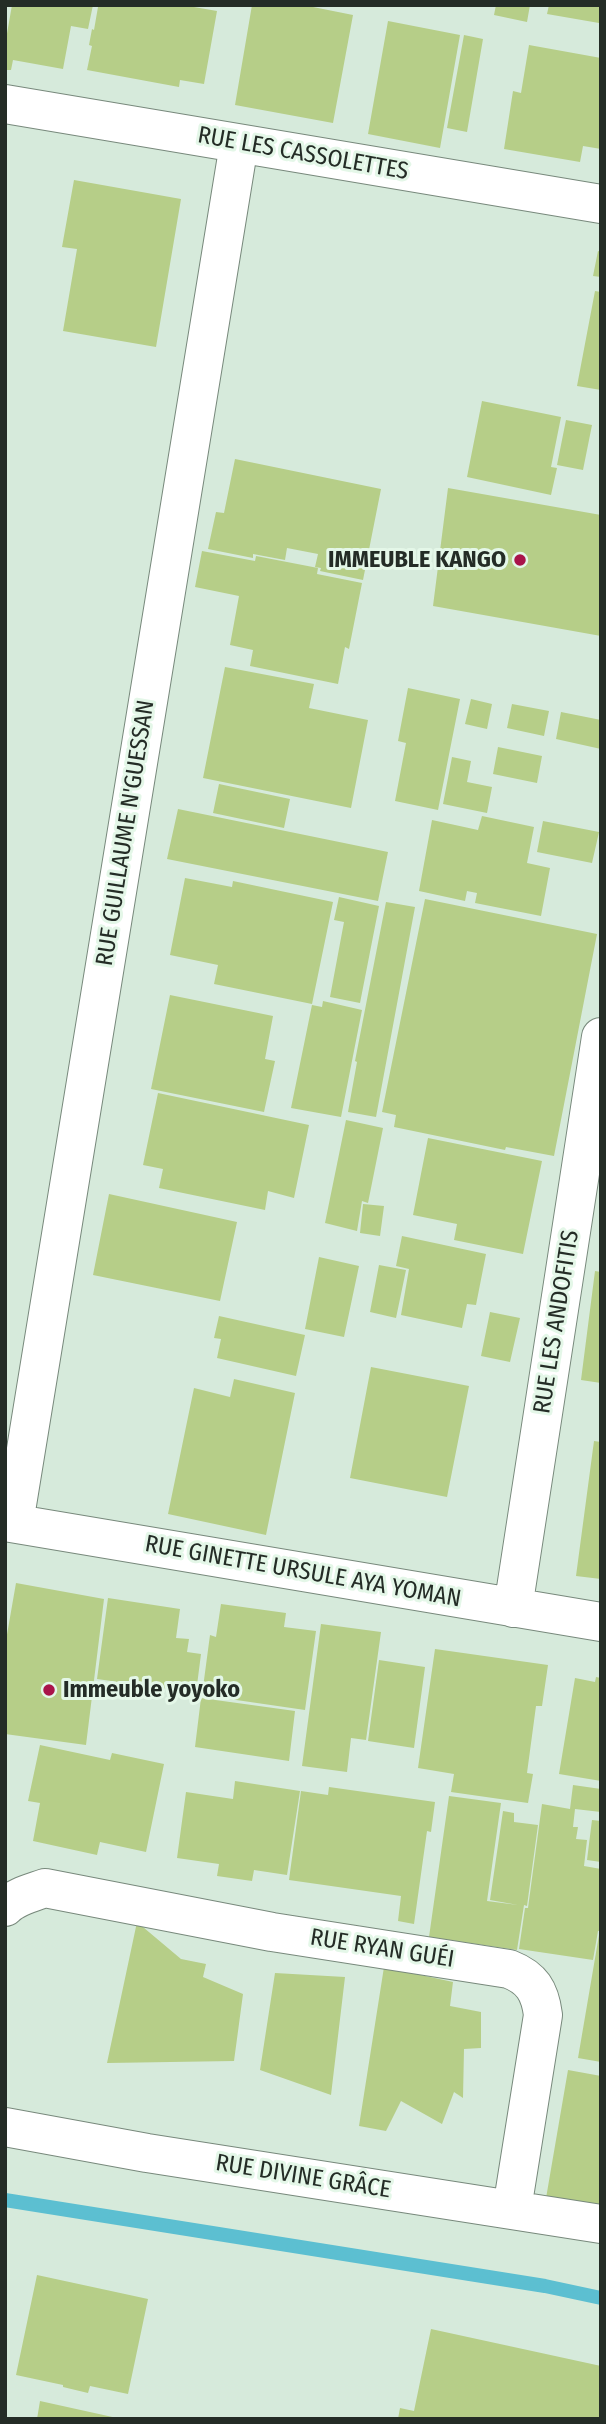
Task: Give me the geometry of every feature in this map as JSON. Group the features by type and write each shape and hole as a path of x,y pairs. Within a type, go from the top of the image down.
{"street":[{"name":"RUE LES CASSOLETTES","path":"5,104 601,204"},
{"name":"RUE GUILLAUME N'GUESSAN","path":"10,1522 239,144"},
{"name":"RUE LES ANDOFITIS","path":"513,1608 601,1037"},
{"name":"RUE GINETTE URSULE AYA YOMAN","path":"10,1522 601,1622"},
{"name":"RUE RYAN GUÉI","path":"5,1908 7,1904 26,1894 45,1888 272,1932 509,1969 523,1974 533,1983 541,1998 543,2015 512,2209"},
{"name":"RUE DIVINE GRÂCE","path":"5,2127 147,2153 601,2224"}],"building":[{"path":"12,5 93,5 88,29 71,26 63,69 13,60 11,70 5,70 5,45"},
{"path":"195,5 194,7 217,11 204,84 180,80 179,87 87,70 92,29 94,30 98,7"},
{"path":"252,5 303,5 353,15 333,123 235,105"},
{"path":"496,5 530,5 527,22 494,15"},
{"path":"549,5 601,5 599,23 547,14"},
{"path":"388,21 460,35 440,148 368,134"},
{"path":"464,35 483,39 467,132 447,128"},
{"path":"529,45 601,58 601,149 583,146 580,162 504,149 513,91 521,93"},
{"path":"74,180 181,199 156,347 63,331 77,249 62,247"},
{"path":"598,251 601,252 601,277 593,276"},
{"path":"595,291 601,292 601,390 577,386"},
{"path":"482,401 561,417 551,467 557,468 551,495 467,477"},
{"path":"566,420 592,425 583,470 557,465"},
{"path":"235,459 381,489 363,580 320,571 321,568 315,567 318,554 287,548 285,560 253,554 253,558 208,549 216,512 224,513"},
{"name":"IMMEUBLE KANGO","path":"448,488 601,515 601,636 433,606"},
{"path":"202,551 255,561 256,556 318,568 317,574 362,583 349,649 345,647 338,684 250,666 253,650 230,645 239,596 195,587"},
{"path":"225,667 314,684 309,708 368,720 351,808 203,778"},
{"path":"408,688 460,699 438,810 395,801 406,743 398,741"},
{"path":"471,699 492,704 487,729 465,724"},
{"path":"512,704 549,711 544,736 507,728"},
{"path":"561,712 601,720 601,749 556,739"},
{"path":"498,747 542,756 537,783 493,774"},
{"path":"452,757 471,761 467,782 492,787 487,813 443,804"},
{"path":"219,784 290,799 284,828 213,813"},
{"path":"178,809 388,852 378,901 167,859"},
{"path":"482,816 534,827 527,863 550,868 541,916 475,903 477,893 467,891 465,901 419,891 432,820 478,830"},
{"path":"543,821 599,832 592,863 537,852"},
{"path":"185,878 232,887 233,881 333,902 312,1004 214,984 218,965 170,955"},
{"path":"339,897 379,906 360,1003 330,997 344,922 334,920"},
{"path":"425,899 597,934 554,1156 506,1147 505,1150 394,1127 396,1115 382,1112"},
{"path":"386,902 415,907 376,1117 348,1112 357,1062 355,1061"},
{"path":"170,995 273,1016 265,1059 275,1061 264,1112 151,1089"},
{"path":"323,1001 362,1010 341,1117 291,1108 312,1005 322,1007"},
{"path":"158,1093 309,1125 294,1198 268,1191 265,1210 159,1188 163,1169 143,1165"},
{"path":"346,1120 383,1128 368,1203 362,1201 357,1231 325,1223"},
{"path":"428,1138 542,1161 523,1254 454,1240 457,1224 413,1215"},
{"path":"109,1194 237,1222 220,1301 93,1275"},
{"path":"363,1204 384,1206 380,1236 360,1233"},
{"path":"402,1236 486,1254 476,1305 467,1304 462,1328 401,1315 409,1269 396,1266"},
{"path":"319,1257 359,1266 344,1337 305,1329"},
{"path":"379,1265 406,1270 396,1318 370,1312"},
{"path":"595,1271 601,1272 601,1383 581,1380"},
{"path":"490,1312 520,1318 510,1362 481,1356"},
{"path":"219,1316 305,1335 296,1376 217,1358 221,1339 214,1338"},
{"path":"371,1367 469,1386 447,1497 350,1478"},
{"path":"234,1379 295,1393 266,1535 168,1514 194,1388 230,1397"},
{"path":"594,1441 601,1442 601,1579 576,1576"},
{"name":"Immeuble yoyoko","path":"16,1583 104,1599 86,1745 5,1734 5,1646"},
{"path":"108,1598 180,1609 176,1638 189,1639 187,1652 201,1654 196,1693 97,1679"},
{"path":"221,1604 286,1613 284,1627 316,1631 305,1710 202,1695 210,1635 216,1637"},
{"path":"321,1624 381,1632 366,1740 351,1738 347,1772 302,1766"},
{"path":"435,1649 548,1665 542,1706 536,1706 527,1773 533,1774 528,1803 451,1792 454,1774 418,1768"},
{"path":"379,1660 425,1667 414,1748 368,1741"},
{"path":"596,1677 601,1678 601,1781 559,1774 575,1678 595,1682"},
{"path":"201,1698 295,1711 289,1761 195,1747"},
{"path":"40,1745 110,1760 112,1753 164,1764 146,1852 100,1842 97,1855 33,1841 40,1803 28,1801"},
{"path":"235,1781 300,1791 287,1875 254,1870 252,1881 217,1876 219,1864 177,1858 186,1792 233,1799"},
{"path":"573,1785 601,1789 601,1812 575,1809 573,1827 578,1827 576,1839 587,1840 584,1866 601,1869 601,1931 598,1931 593,1960 519,1949 525,1908 528,1908 542,1804 570,1809"},
{"path":"329,1787 435,1802 431,1832 427,1831 414,1924 398,1921 401,1896 289,1880 301,1791 328,1795"},
{"path":"449,1796 501,1803 487,1901 518,1905 490,1900 503,1811 514,1813 514,1822 538,1825 527,1906 524,1905 517,1950 429,1937"},
{"path":"592,1820 601,1821 601,1862 587,1860"},
{"path":"137,1922 181,1959 206,1964 203,1977 243,1994 234,2061 107,2063"},
{"path":"601,1935 601,2062 578,2058"},
{"path":"384,1967 453,1982 450,2006 481,2012 481,2048 464,2049 463,2098 454,2092 442,2124 401,2101 386,2131 359,2126"},
{"path":"275,1973 345,1977 331,2095 260,2070"},
{"path":"568,2070 601,2076 601,2215 545,2204"},
{"path":"37,2275 148,2299 128,2394 90,2386 88,2393 16,2375"},
{"path":"431,2329 601,2366 601,2419 398,2419 400,2408 414,2411"},
{"path":"40,2401 117,2418 117,2419 37,2419"}],"waterway":[{"path":"5,2200 545,2286 601,2298"}],"place":[{"name":"IMMEUBLE KANGO","path":"520,560"},
{"name":"Immeuble yoyoko","path":"49,1690"}]}
